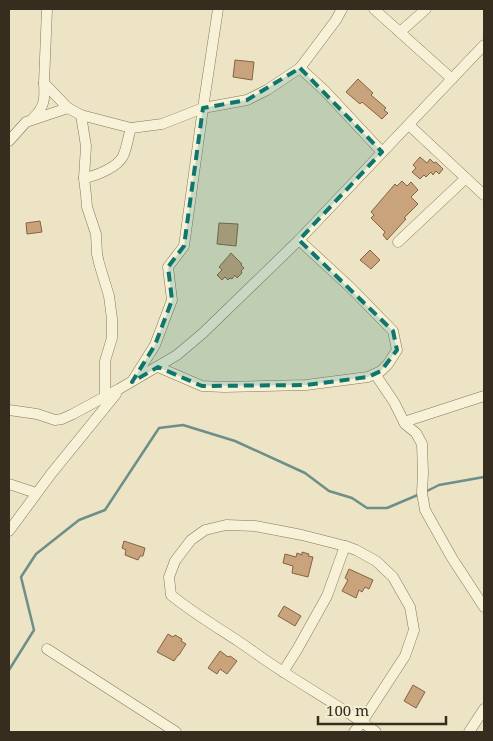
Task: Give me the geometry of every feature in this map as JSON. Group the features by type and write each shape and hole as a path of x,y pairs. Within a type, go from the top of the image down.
{"street":[{"path":"9,141 41,111 44,97 47,9"},
{"path":"132,382 155,346 172,300 168,267 184,246 218,9"},
{"path":"44,83 68,108 81,115 131,128 162,124 203,108 247,100 268,90 300,68 342,9"},
{"path":"374,9 452,79"},
{"path":"400,32 426,9"},
{"path":"9,410 37,414 55,420 62,419 132,382 177,355 203,333 299,240 484,45"},
{"path":"300,68 325,91 382,152"},
{"path":"9,128 68,108"},
{"path":"81,115 86,146 84,178 88,207 96,234 97,254 109,296 112,319 112,338 105,361 105,397"},
{"path":"408,125 484,195"},
{"path":"84,178 97,175 109,169 122,159 131,128"},
{"path":"398,242 466,178"},
{"path":"158,367 202,386 224,387 306,385 368,377 381,371 397,350 393,331 351,288 299,240"},
{"path":"375,374 394,402 404,422 416,433 422,444 422,493 425,510 452,558 484,607"},
{"path":"9,531 36,493 119,389"},
{"path":"404,422 484,396"},
{"path":"9,484 36,493"},
{"path":"354,732 362,722 404,656 414,630 410,607 393,577 376,561 356,550 302,535 255,526 226,525 205,530 191,540 175,561 168,577 171,595 184,606 283,672 362,722 376,732"},
{"path":"283,672 328,596 344,546"},
{"path":"47,649 176,732"},
{"path":"469,732 484,709"}],"highlighted area":[{"path":"300,68 382,152 299,240 393,331 397,350 381,371 368,377 306,385 202,386 158,367 132,382 155,345 172,300 168,267 184,246 203,108 247,100"}],"building":[{"path":"235,60 254,62 252,80 233,77"},
{"path":"358,79 373,93 371,95 386,108 384,110 388,113 382,119 362,102 360,104 346,92"},
{"path":"420,157 427,163 430,159 434,163 436,162 443,169 439,174 436,171 433,175 431,172 426,177 424,175 420,179 412,172 416,168 413,165"},
{"path":"402,181 407,186 411,182 418,190 411,197 418,204 387,240 383,235 385,232 371,218 374,215 371,212 395,184 397,186"},
{"path":"40,221 42,232 27,234 26,223"},
{"path":"219,223 238,224 236,246 217,244"},
{"path":"370,250 380,260 371,269 360,260"},
{"path":"231,253 244,268 237,278 235,275 232,279 228,280 225,277 222,280 217,275 222,270 219,267"},
{"path":"124,541 145,548 143,556 140,556 138,560 125,555 126,550 122,548"},
{"path":"302,552 313,557 308,577 292,573 293,566 283,563 285,554 296,557 297,553 302,555"},
{"path":"349,569 373,580 369,589 365,587 362,592 359,590 356,598 342,591 348,580 345,578"},
{"path":"284,606 301,616 295,626 278,616"},
{"path":"168,634 173,637 175,635 186,644 174,661 157,652"},
{"path":"220,651 237,661 227,674 220,669 217,674 208,668"},
{"path":"413,685 425,692 416,708 404,701"}],"waterway":[{"path":"9,670 34,630 21,577 36,554 79,520 105,510 159,428 183,425 235,441 305,473 329,491 352,498 367,508 387,508 420,494"},
{"path":"425,492 439,485 484,477"}]}
